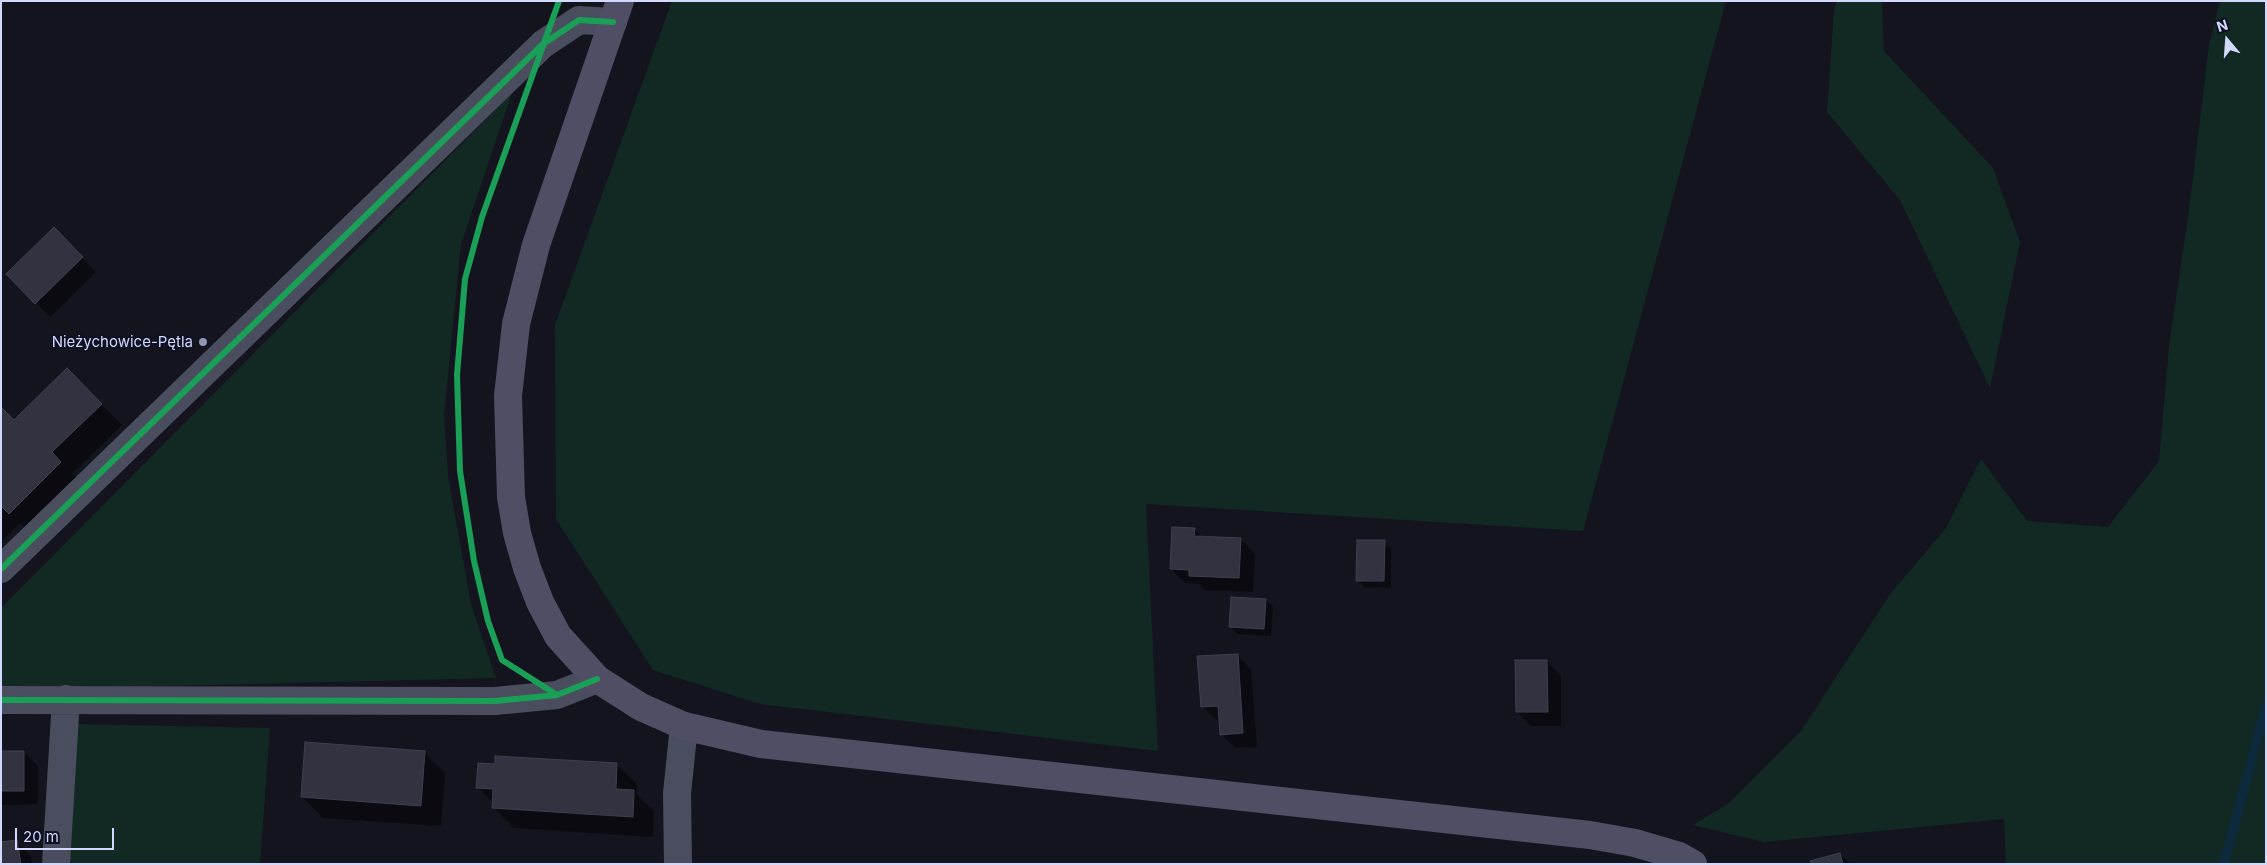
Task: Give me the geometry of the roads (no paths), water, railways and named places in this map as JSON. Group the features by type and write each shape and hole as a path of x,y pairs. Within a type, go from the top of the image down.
{"main road":[{"path":"617,11 536,245 516,324 508,396 511,497 517,533 527,568 540,602 558,636 597,679 641,707 684,726 761,744 1590,835 1635,843 1678,856 1693,864"}],"street":[{"path":"1,569 543,44 579,20 617,11"},
{"path":"1,700 495,701 557,695 597,679"},
{"path":"56,864 66,699"},
{"path":"678,864 677,793 684,726"}],"waterway":[{"path":"2224,864 2266,706"}],"place":[{"name":"Nieżychowice-Pętla","path":"203,342"}]}
